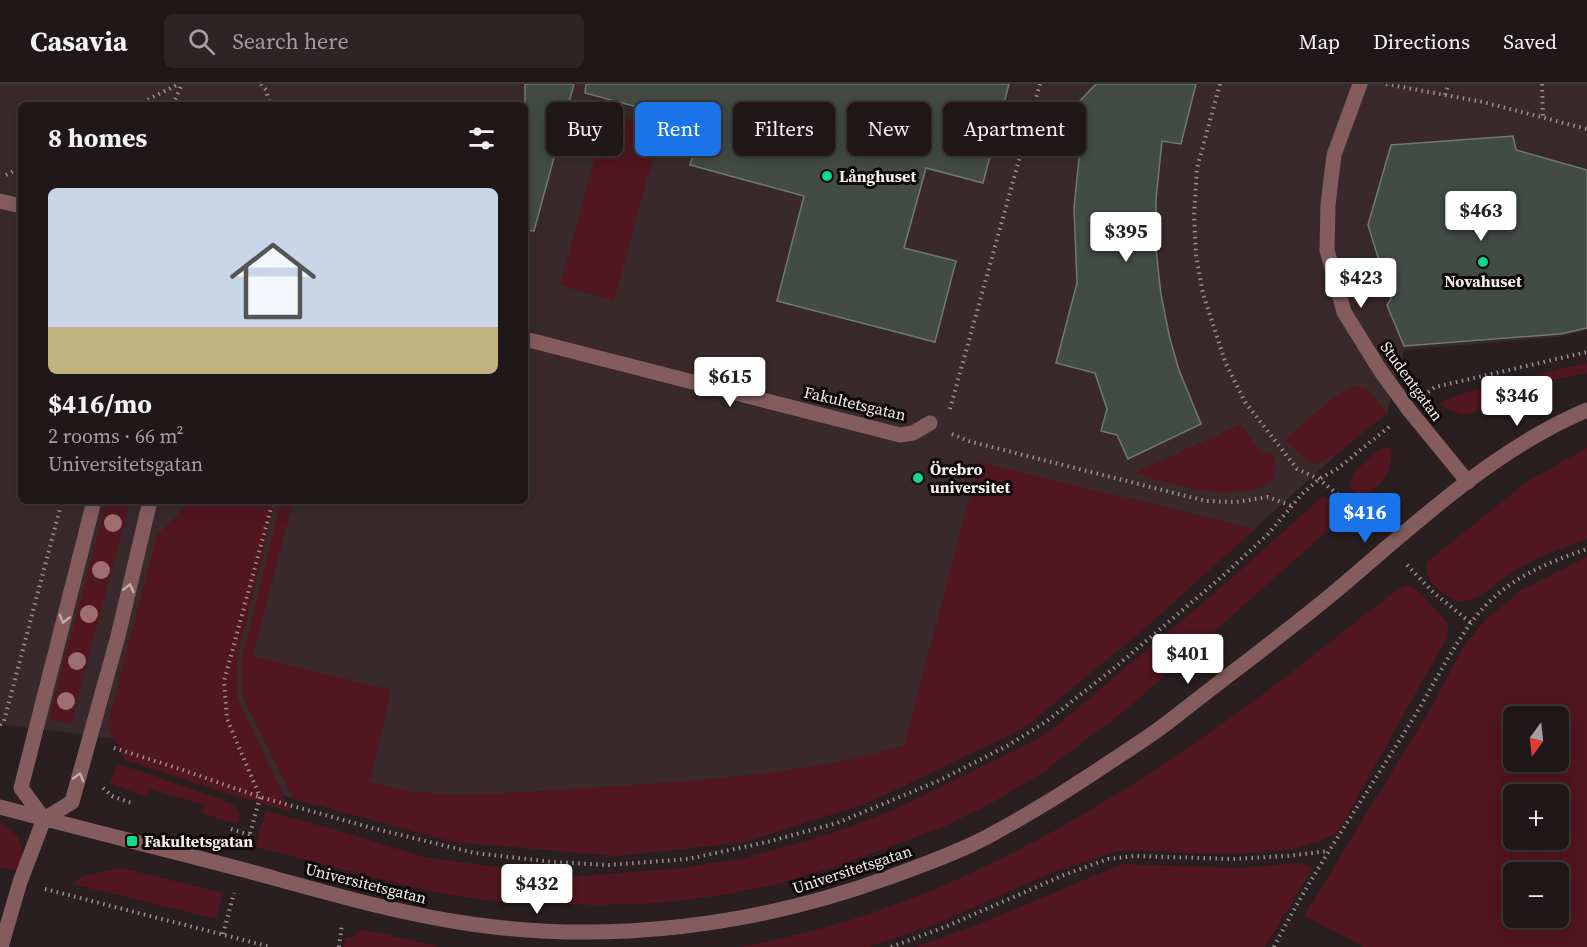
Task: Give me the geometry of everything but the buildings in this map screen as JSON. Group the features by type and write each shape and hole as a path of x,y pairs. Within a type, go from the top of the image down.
{"street":[{"name":"Studentgatan","path":"1360,84 1334,155 1328,205 1327,250 1344,312 1409,411 1468,482"},
{"path":"0,201 18,205"},
{"name":"Fakultetsgatan","path":"528,340 900,435 913,433 930,423"},
{"name":"Universitetsgatan","path":"0,807 376,904 470,924 547,932 608,932 685,926 751,917 811,903 933,862 983,838 1066,791 1154,733 1325,600 1468,482 1532,437 1587,410"},
{"path":"44,819 21,788 93,504"},
{"path":"1,947 20,882 44,819 72,802 118,636 149,504"}],"path":[{"path":"143,102 180,84"},
{"path":"174,102 180,84"},
{"path":"261,84 266,90 269,102"},
{"path":"945,430 1040,84"},
{"path":"1220,84 1197,168 1194,215 1196,255 1203,294 1226,364 1245,402 1297,469 1319,479 1353,507 1434,593 1471,623"},
{"path":"1386,84 1483,102 1587,129"},
{"path":"1445,94 1449,84"},
{"path":"1542,84 1543,118"},
{"path":"0,178 18,169"},
{"path":"119,750 260,797 475,853 609,865 688,859 767,842 837,823 938,781 1009,745 1047,721 1113,669 1225,574 1269,534 1302,494 1319,479 1337,470 1435,387 1587,352"},
{"path":"930,423 968,441 1206,501 1236,502 1268,497 1292,506"},
{"path":"0,725 4,721 61,504"},
{"path":"260,797 227,720 224,681 272,504"},
{"path":"1274,947 1296,903 1409,726 1471,623 1508,585 1534,569 1587,549"},
{"path":"102,786 112,796 134,804"},
{"path":"231,830 250,835"},
{"path":"891,947 1108,859 1136,856 1233,859 1330,851"},
{"path":"20,882 271,947"},
{"path":"339,947 343,919"}],"shaded area":[{"name":"Örebro universitet","path":"0,84 1587,84 1587,330 1560,337 1404,350 1387,413 1336,455 1144,629 1024,728 870,802 745,842 618,856 454,842 294,799 117,739 0,724"},
{"path":"623,118 635,121 635,156 653,156 614,301 560,285 595,156 623,156"},
{"path":"1587,363 1587,373 1543,382 1474,412 1462,415 1439,405 1448,399 1485,387"},
{"path":"1359,386 1367,389 1387,413 1336,455 1317,464 1307,461 1285,440 1331,400"},
{"path":"1241,424 1262,455 1269,452 1274,456 1275,474 1272,480 1265,485 1238,492 1212,492 1183,487 1135,473"},
{"path":"1391,447 1391,464 1386,476 1364,497 1359,496 1350,488 1353,474 1381,449"},
{"path":"1587,448 1587,539 1523,566 1467,601 1445,595 1435,586 1427,574 1428,561 1528,481"},
{"path":"979,462 1255,529 1144,629 1024,728 870,802 745,842 618,856 454,842 294,799 242,696 241,661 280,504 292,504 253,656 391,690 370,782 413,792 459,795 678,782 771,773 849,760 904,746"},
{"path":"1322,497 1330,499 1344,513 1344,516 1127,709 1039,775 988,805 943,827 838,866 778,884 722,895 662,903 601,905 508,903 450,895 402,885 256,847 266,811 424,857 566,877 673,869 742,859 836,832 893,810 1030,743 1059,724 1232,578"},
{"path":"106,504 129,504 71,724 49,718"},
{"path":"189,504 274,504 237,660 237,697 291,812 125,760 107,727 157,535"},
{"path":"1587,557 1587,947 1364,947 1304,916 1431,708 1465,644 1487,618 1520,591"},
{"path":"1405,585 1416,589 1448,623 1447,637 1338,832 1320,841 1294,849 1253,853 1118,851 1051,873 941,922 869,947 738,947 813,931 886,908 957,879 1026,846 1158,768 1283,679"},
{"path":"117,764 231,803 240,813 238,824 203,814 204,805 150,789 148,797 110,784"},
{"path":"0,821 13,832 22,847 20,871 0,867"},
{"path":"1302,863 1313,868 1265,947 915,947 979,924 1122,864 1240,868"},
{"path":"122,868 223,893 216,919 73,884 82,876"},
{"path":"361,929 441,947 343,947 346,937 354,937"}],"place":[{"name":"Långhuset","path":"827,176"},
{"name":"Novahuset","path":"1483,262"},
{"name":"Örebro universitet","path":"918,478"},
{"name":"Fakultetsgatan","path":"132,841"}]}
